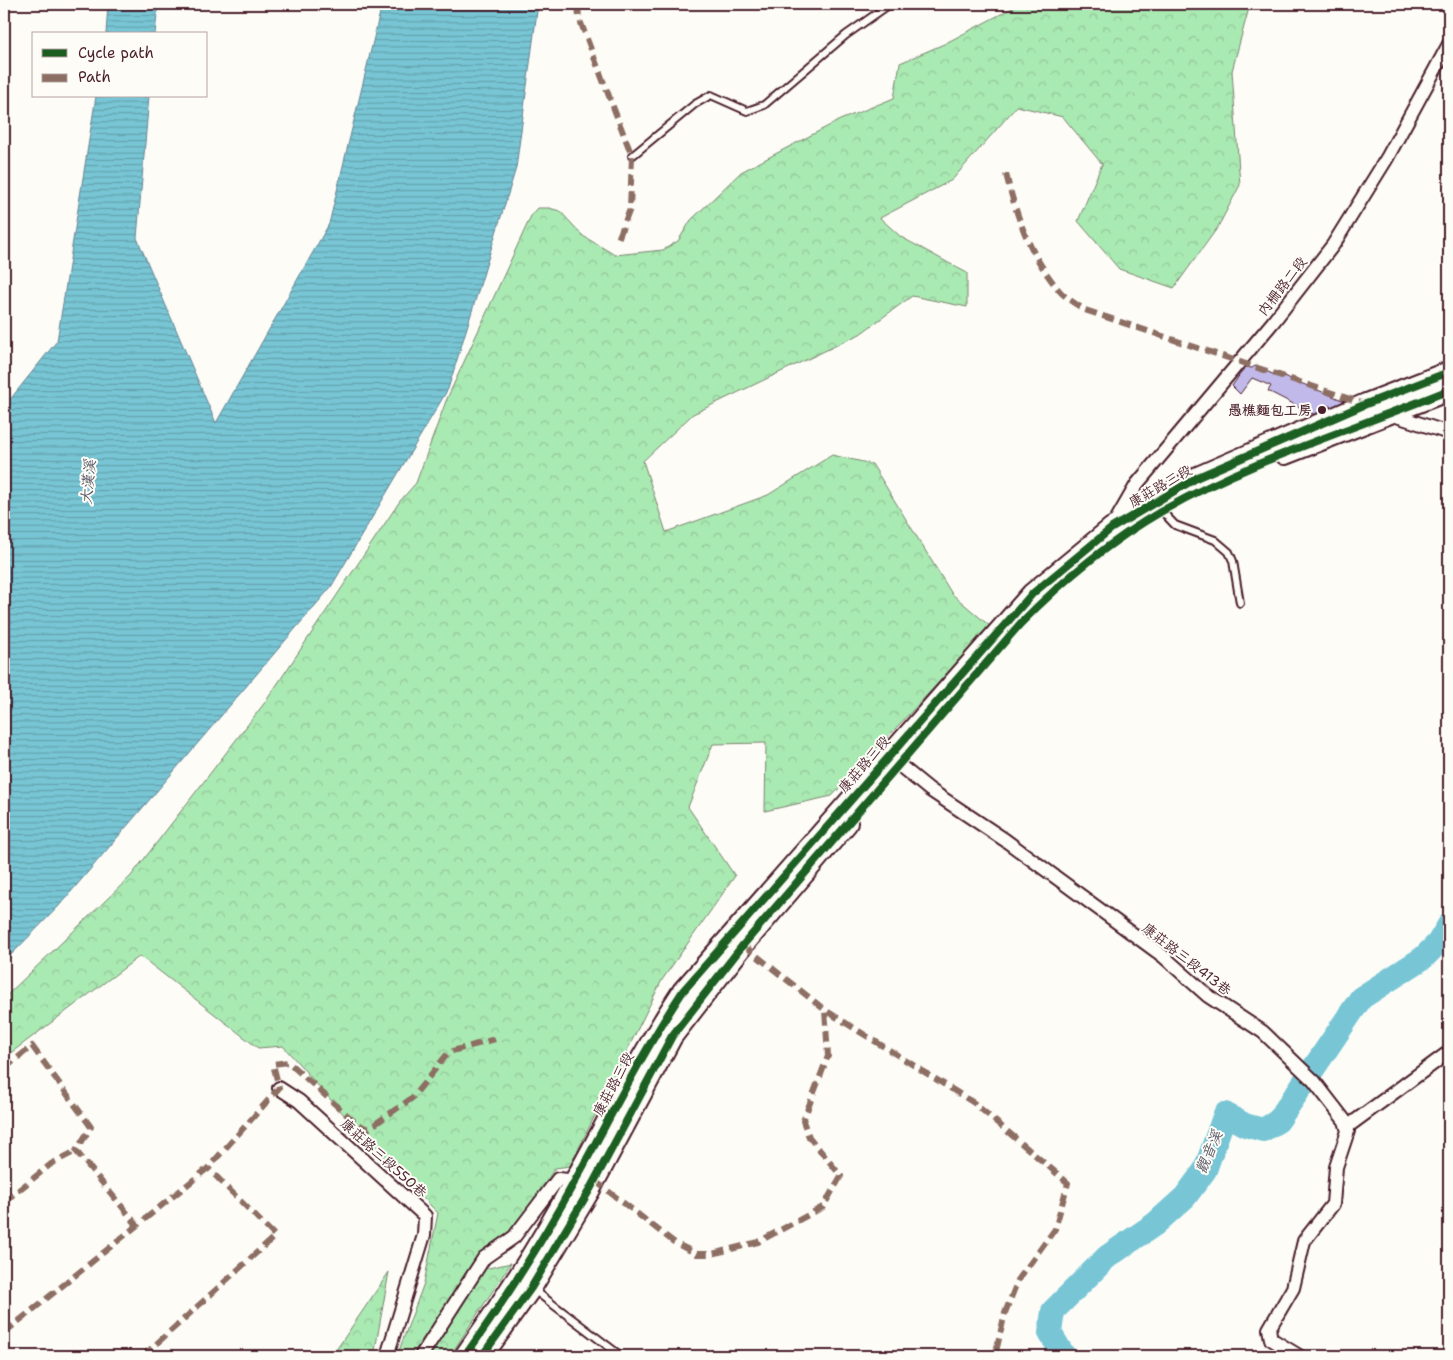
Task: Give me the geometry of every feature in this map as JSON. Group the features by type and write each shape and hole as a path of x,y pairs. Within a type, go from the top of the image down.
{"main road":[{"name":"康莊路三段","path":"465,1356 585,1181 672,1036 743,945 898,764 1052,590 1198,478 1366,404 1449,372"},
{"name":"康莊路三段","path":"482,1356 531,1288 659,1027 683,991 1032,594 1112,528 1293,450 1372,418 1390,414 1449,390"}],"street":[{"name":"內柵路二段","path":"1112,528 1137,484 1274,322 1333,245 1387,158 1449,44"},
{"path":"1390,414 1449,433"},
{"name":"康莊路三段413巷","path":"898,764 930,790 1005,840 1163,956 1208,996 1263,1032 1314,1082 1347,1127"},
{"path":"1299,1356 1271,1339 1269,1329 1293,1288 1304,1241 1333,1204 1336,1167 1345,1145 1347,1127 1449,1052"},
{"name":"康莊路三段550巷","path":"279,1088 299,1101 424,1216 424,1235 387,1356"},
{"path":"421,1356 484,1258 514,1237 558,1179 585,1181"}],"lane":[{"path":"632,156 695,104 711,96 747,111 764,105 846,35 890,4"},
{"path":"1158,508 1175,525 1215,540 1229,552 1233,561 1240,603"},
{"path":"531,1288 621,1356"}],"green space":[{"path":"1020,4 1250,4 1232,71 1240,185 1218,227 1174,288 1119,269 1078,221 1102,164 1063,117 1017,106 952,180 880,218 901,237 967,273 967,307 912,296 860,334 693,414 643,461 666,532 768,495 832,455 872,464 952,594 991,627 832,796 765,811 766,743 713,744 688,807 735,876 662,980 570,1166 555,1168 517,1226 484,1249 411,1356 397,1356 424,1283 438,1213 378,1153 283,1046 258,1048 140,956 4,1058 4,998 131,876 266,701 400,501 416,483 446,401 531,216 538,208 560,211 583,236 615,255 663,250 678,241 691,220 741,172 840,120 894,98 900,63 944,44"},
{"path":"511,1263 450,1356 430,1356 484,1269"},
{"path":"389,1272 374,1356 332,1356"}],"water":[{"path":"108,4 158,4 155,32 106,32"},
{"name":"大漢溪","path":"382,4 538,4 516,168 448,389 331,587 58,907 4,962 4,407 57,341 96,98 149,98 137,238 216,423 329,224"}],"building":[{"path":"1255,366 1347,402 1342,411 1327,405 1321,418 1268,391 1271,386 1252,378 1240,394 1232,386 1245,367 1252,368"}],"waterway":[{"name":"觀音溪","path":"1064,1356 1050,1333 1053,1311 1107,1257 1155,1224 1185,1197 1205,1170 1225,1114 1245,1125 1263,1130 1278,1121 1361,998 1423,958 1438,943 1449,925"}],"marked path":[{"path":"578,4 579,18 632,156 630,209 617,242"},
{"path":"1006,174 1025,235 1039,262 1061,292 1085,310 1365,404"},
{"path":"743,945 825,1010 974,1103 1068,1183 1055,1229 1018,1280 1005,1313 995,1356"},
{"path":"594,1180 675,1243 697,1254 712,1254 758,1242 823,1207 841,1176 809,1137 803,1121 828,1056 825,1010"},
{"path":"4,1333 208,1168 279,1088 273,1064 288,1062 357,1124 368,1129 412,1098 449,1052 495,1039"},
{"path":"4,1069 32,1046 91,1127 76,1151 137,1225"},
{"path":"4,1202 51,1164 76,1151"},
{"path":"143,1356 275,1236 208,1168"}],"cycle path":[{"path":"465,1356 537,1247 641,1060 683,991 1032,594 1112,528 1198,477 1366,404 1449,372"},
{"path":"482,1356 531,1288 589,1191 672,1036 743,945 1020,624 1087,563 1124,535 1162,511 1197,492 1268,460 1449,390"}],"place":[{"name":"愚樵麵包工房","path":"1322,410"}]}
